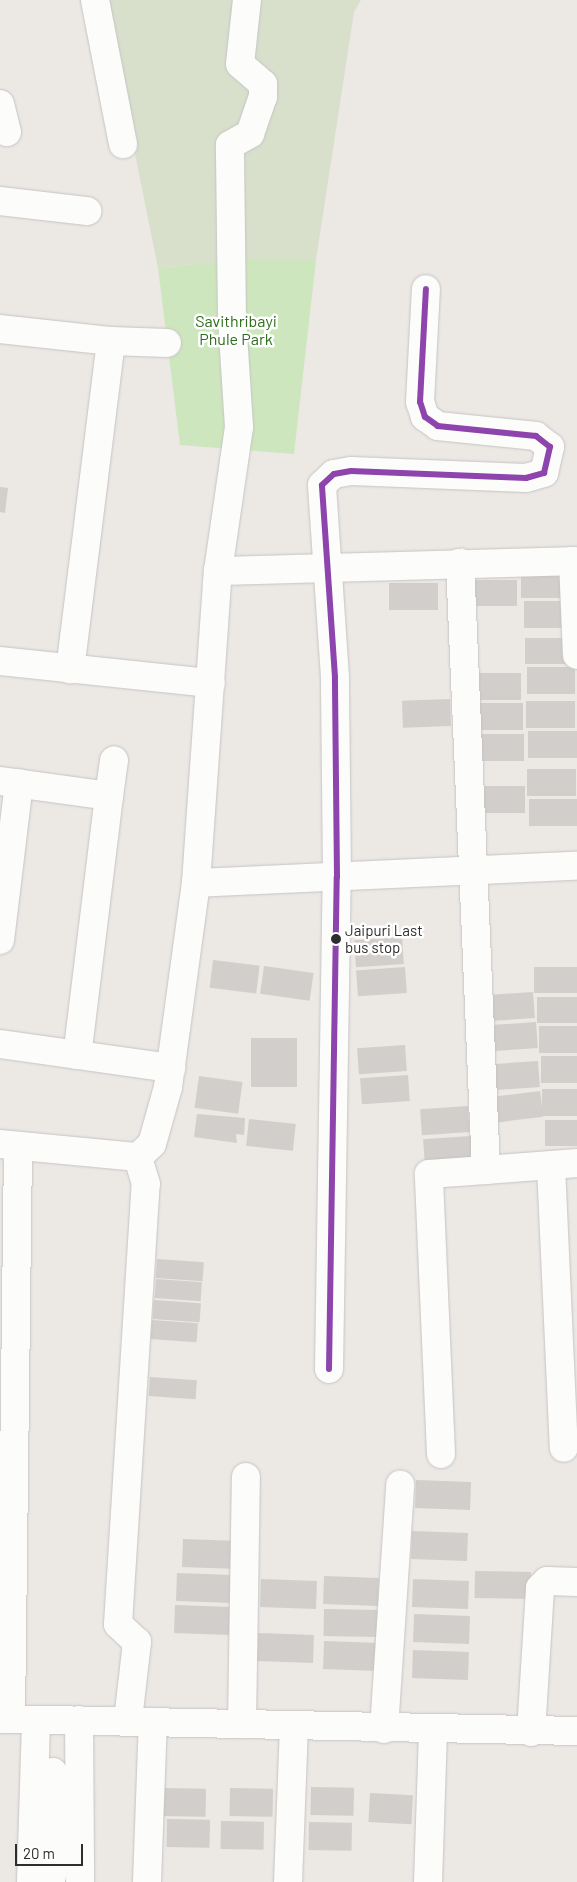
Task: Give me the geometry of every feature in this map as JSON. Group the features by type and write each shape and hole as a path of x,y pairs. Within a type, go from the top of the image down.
{"street":[{"path":"95,0 123,144"},
{"path":"42,1879 9,1146 138,1157 152,1144 171,1068 196,883 218,571 239,427 232,318 230,144 250,134 263,96 263,84 240,64 247,0"},
{"path":"0,104 7,132"},
{"path":"0,201 87,211"},
{"path":"329,1369 337,876 335,677 322,485 334,474 351,471 526,478 544,473 550,447 536,436 438,426 425,417 420,402 426,289"},
{"path":"0,329 111,341 167,343"},
{"path":"70,669 111,341"},
{"path":"218,571 328,566 573,561 577,655"},
{"path":"460,563 471,870 486,1170"},
{"path":"0,660 211,683"},
{"path":"77,1055 114,760"},
{"path":"0,940 10,782 109,796"},
{"path":"196,883 577,866"},
{"path":"0,1044 171,1068"},
{"path":"138,1157 146,1184 118,1624 137,1642 147,1882"},
{"path":"441,1454 429,1174 564,1165 564,1448"},
{"path":"242,1724 246,1478"},
{"path":"384,1729 400,1485"},
{"path":"532,1732 540,1588 547,1581 577,1582"},
{"path":"36,1720 141,1721 432,1730 577,1731"},
{"path":"36,1720 80,1882"},
{"path":"288,1882 294,1726"},
{"path":"428,1882 432,1730"}],"green space":[{"path":"104,0 361,0 354,12 316,260 233,260 158,268"},
{"name":"Savithribayi Phule Park","path":"233,260 316,260 294,454 180,445 158,268"}],"building":[{"path":"0,487 8,488 5,513 0,512"},
{"path":"521,571 570,571 570,598 521,598"},
{"path":"469,580 517,580 517,606 469,606"},
{"path":"389,583 438,583 438,610 389,610"},
{"path":"524,601 572,601 572,628 524,628"},
{"path":"525,638 574,638 574,664 525,664"},
{"path":"527,667 575,667 575,694 527,694"},
{"path":"473,673 521,673 521,700 473,700"},
{"path":"450,699 451,726 403,728 402,701"},
{"path":"526,701 575,701 575,728 526,728"},
{"path":"475,703 523,703 523,730 475,730"},
{"path":"528,731 577,731 577,758 528,758"},
{"path":"475,734 524,734 524,761 475,761"},
{"path":"527,769 576,769 576,796 527,796"},
{"path":"476,786 525,786 525,813 476,813"},
{"path":"529,799 577,799 577,826 529,826"},
{"path":"402,937 404,964 356,967 354,940"},
{"path":"213,960 260,966 256,994 210,988"},
{"path":"264,966 314,973 310,1001 260,994"},
{"path":"405,967 407,993 358,996 356,970"},
{"path":"534,967 577,967 577,993 534,993"},
{"path":"533,992 535,1018 487,1021 485,995"},
{"path":"537,997 577,997 577,1023 537,1023"},
{"path":"536,1022 538,1048 490,1051 488,1025"},
{"path":"539,1026 577,1026 577,1053 539,1053"},
{"path":"251,1038 297,1038 297,1087 251,1087"},
{"path":"405,1045 407,1071 359,1074 357,1048"},
{"path":"541,1056 577,1056 577,1083 541,1083"},
{"path":"538,1061 540,1087 491,1090 489,1064"},
{"path":"408,1075 410,1101 362,1104 360,1078"},
{"path":"199,1076 243,1082 238,1114 195,1108"},
{"path":"542,1089 577,1089 577,1116 542,1116"},
{"path":"540,1091 543,1117 496,1123 492,1097"},
{"path":"468,1106 470,1132 422,1135 420,1109"},
{"path":"197,1114 245,1118 244,1135 236,1134 237,1143 194,1137"},
{"path":"249,1119 296,1124 293,1151 246,1146"},
{"path":"545,1120 577,1120 577,1146 545,1146"},
{"path":"471,1136 473,1162 425,1165 423,1139"},
{"path":"157,1259 204,1262 203,1281 156,1278"},
{"path":"156,1279 202,1282 201,1301 155,1298"},
{"path":"154,1300 201,1303 200,1322 153,1319"},
{"path":"152,1320 198,1323 197,1342 151,1339"},
{"path":"150,1377 197,1380 196,1399 149,1396"},
{"path":"416,1480 471,1482 470,1510 415,1508"},
{"path":"412,1531 468,1533 467,1561 411,1559"},
{"path":"183,1539 239,1541 238,1569 182,1567"},
{"path":"475,1571 531,1572 531,1599 475,1598"},
{"path":"177,1573 233,1575 232,1603 176,1601"},
{"path":"324,1576 379,1578 378,1606 323,1604"},
{"path":"261,1579 317,1581 316,1609 260,1607"},
{"path":"413,1579 469,1581 468,1609 412,1607"},
{"path":"175,1605 231,1607 230,1635 174,1633"},
{"path":"324,1609 379,1610 379,1637 324,1636"},
{"path":"414,1614 470,1616 469,1644 413,1642"},
{"path":"258,1633 314,1635 313,1663 257,1661"},
{"path":"324,1641 380,1643 379,1671 323,1669"},
{"path":"413,1650 469,1652 468,1680 412,1678"},
{"path":"311,1787 354,1788 354,1816 311,1815"},
{"path":"163,1788 206,1789 206,1817 163,1816"},
{"path":"230,1788 273,1789 273,1817 230,1816"},
{"path":"370,1793 413,1795 411,1824 368,1822"},
{"path":"167,1819 210,1820 210,1848 167,1847"},
{"path":"221,1821 264,1822 264,1850 221,1849"},
{"path":"309,1822 352,1823 352,1851 309,1850"}],"transit line":[{"path":"329,1369 337,877 335,677 322,485 334,474 351,471 526,478 544,473 550,447 536,436 438,426 425,417 420,402 426,289"}],"place":[{"name":"Jaipuri Last bus stop","path":"336,939"}]}
